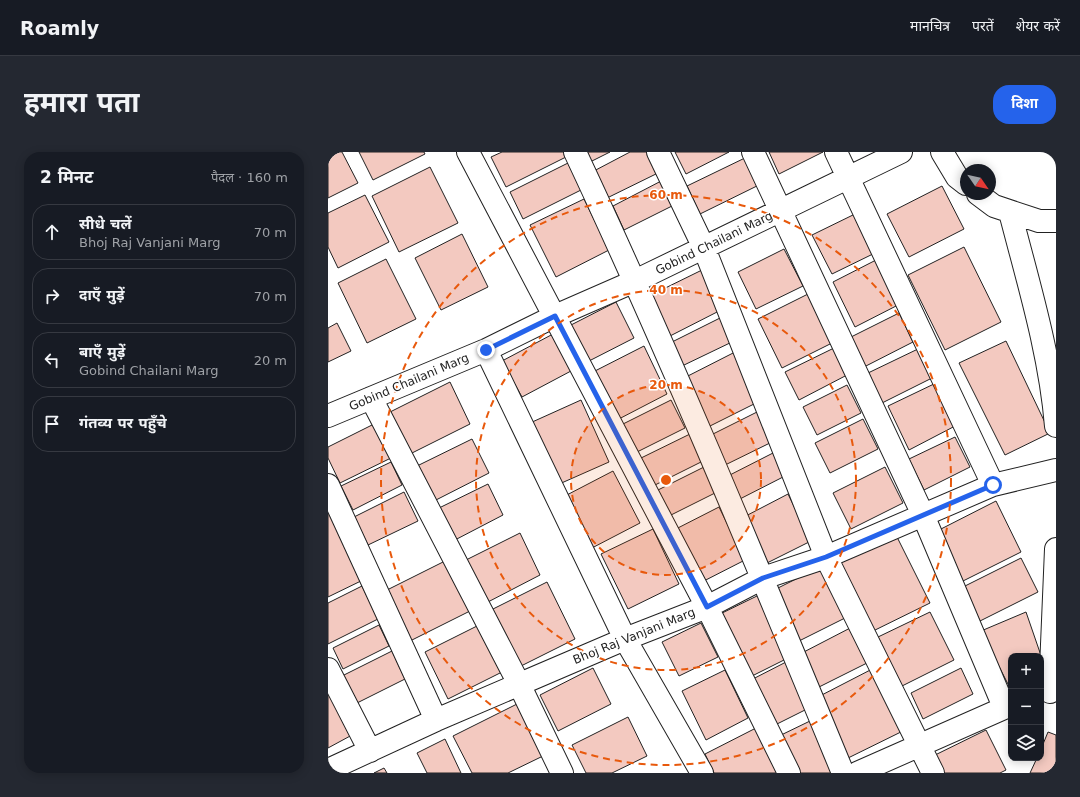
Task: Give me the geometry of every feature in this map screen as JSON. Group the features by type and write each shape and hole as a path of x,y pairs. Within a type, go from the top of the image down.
{"street":[{"path":"575,152 636,281 763,578 844,773"},
{"path":"658,152 704,248 826,557 933,773"},
{"path":"753,152 923,515 1008,706 857,773"},
{"path":"836,152 993,485"},
{"name":"Gobind Chailani Marg","path":"328,416 486,350 555,316 636,281 901,152"},
{"path":"942,152 957,177 960,179"},
{"path":"472,153 555,316 707,607 790,773"},
{"path":"986,200 994,206 1038,221 1056,221"},
{"path":"1010,212 1041,332 1054,400 1056,426"},
{"path":"486,350 625,639 702,773"},
{"path":"371,398 519,684 562,773"},
{"name":"Bhoj Raj Vanjani Marg","path":"328,770 436,720 519,684 625,639 707,607 763,578 826,557 993,485 1056,470"},
{"path":"328,485 436,720"},
{"path":"1049,694 1056,549"},
{"path":"328,669 370,751"}],"building":[{"path":"328,152 342,152 358,183 328,198"},
{"path":"359,152 424,152 425,154 373,180"},
{"path":"502,152 566,152 568,156 506,187 491,157"},
{"path":"586,152 610,152 590,162"},
{"path":"630,152 651,152 660,172 605,199 592,172"},
{"path":"675,152 729,152 686,174"},
{"path":"769,152 823,152 779,174"},
{"path":"749,156 763,183 700,214 687,186"},
{"path":"568,163 581,190 523,219 510,192"},
{"path":"430,167 458,223 399,252 372,196"},
{"path":"665,179 678,203 624,230 613,206"},
{"path":"942,186 964,229 909,257 887,214"},
{"path":"365,195 389,242 338,268 328,247 328,213"},
{"path":"584,199 609,250 556,277 530,225"},
{"path":"857,213 877,252 832,274 812,235"},
{"path":"462,234 488,287 441,310 415,258"},
{"path":"964,247 1001,322 945,350 908,275"},
{"path":"784,249 803,286 756,309 738,272"},
{"path":"386,259 416,319 367,343 338,283"},
{"path":"878,259 900,304 855,327 833,282"},
{"path":"702,270 721,310 670,336 649,296"},
{"path":"808,294 832,343 782,368 758,319"},
{"path":"616,302 634,338 589,361 571,325"},
{"path":"899,313 913,342 862,368 847,339"},
{"path":"722,317 734,341 682,366 670,343"},
{"path":"337,323 351,351 328,362 328,328"},
{"path":"553,334 571,371 522,397 502,361"},
{"path":"1006,341 1050,433 1005,455 959,363"},
{"path":"644,346 667,394 615,421 591,373"},
{"path":"834,348 847,375 799,400 785,372"},
{"path":"920,348 934,377 882,403 868,373"},
{"path":"737,351 762,400 704,429 680,380"},
{"path":"450,382 470,424 408,455 388,413"},
{"path":"936,383 957,425 909,450 888,406"},
{"path":"847,385 861,413 817,435 803,407"},
{"path":"581,400 609,462 557,485 530,423"},
{"path":"671,400 685,428 637,452 623,424"},
{"path":"759,411 774,441 721,467 707,437"},
{"path":"863,419 878,449 830,473 815,443"},
{"path":"378,422 395,456 340,483 328,458 328,447"},
{"path":"690,434 703,461 653,486 639,459"},
{"path":"955,437 970,467 924,490 909,459"},
{"path":"472,439 489,473 434,501 417,466"},
{"path":"773,453 785,476 734,502 722,479"},
{"path":"391,462 402,485 353,510 341,486"},
{"path":"706,466 719,491 663,519 650,494"},
{"path":"885,467 903,503 851,529 833,493"},
{"path":"613,471 640,523 590,549 563,497"},
{"path":"488,484 503,515 453,541 437,509"},
{"path":"404,492 418,521 368,545 354,517"},
{"path":"788,494 811,541 763,565 740,519"},
{"path":"996,501 1021,552 963,581 939,530"},
{"path":"719,507 745,560 696,585 670,532"},
{"path":"328,511 365,579 328,597"},
{"path":"653,529 679,584 628,609 601,554"},
{"path":"520,533 540,575 486,603 464,561"},
{"path":"896,535 930,603 867,634 834,566"},
{"path":"1021,558 1038,592 980,621 963,587"},
{"path":"447,560 472,610 408,642 383,592"},
{"path":"822,566 847,617 797,642 772,591"},
{"path":"547,582 575,639 519,667 491,610"},
{"path":"362,586 378,619 328,644 328,603"},
{"path":"759,595 790,657 746,679 716,616"},
{"path":"930,612 954,660 902,686 878,637"},
{"path":"1026,612 1040,653 1008,653 1008,684 981,631"},
{"path":"701,623 718,657 679,676 662,642"},
{"path":"379,625 389,646 343,669 333,648"},
{"path":"479,625 502,672 448,699 425,652"},
{"path":"854,626 871,661 815,689 798,655"},
{"path":"392,651 405,679 355,704 342,676"},
{"path":"788,661 811,707 771,727 749,681"},
{"path":"878,666 909,728 844,760 814,699"},
{"path":"593,668 611,704 558,731 540,695"},
{"path":"961,668 973,694 923,719 911,693"},
{"path":"725,670 748,718 706,740 682,691"},
{"path":"328,687 352,735 328,748"},
{"path":"517,704 543,756 508,773 472,773 453,736"},
{"path":"628,717 647,756 612,773 586,773 572,745"},
{"path":"810,721 836,773 796,773 777,737"},
{"path":"756,728 778,773 714,773 705,754"},
{"path":"986,730 1006,770 1000,773 937,773 929,758"},
{"path":"1048,732 1056,735 1056,773 1030,773 1036,761 1044,761 1044,742"},
{"path":"445,739 461,773 427,773 417,753"},
{"path":"384,768 387,773 374,773"}],"route":[{"path":"486,350 555,316 707,607 763,578 826,557 993,485"}]}
